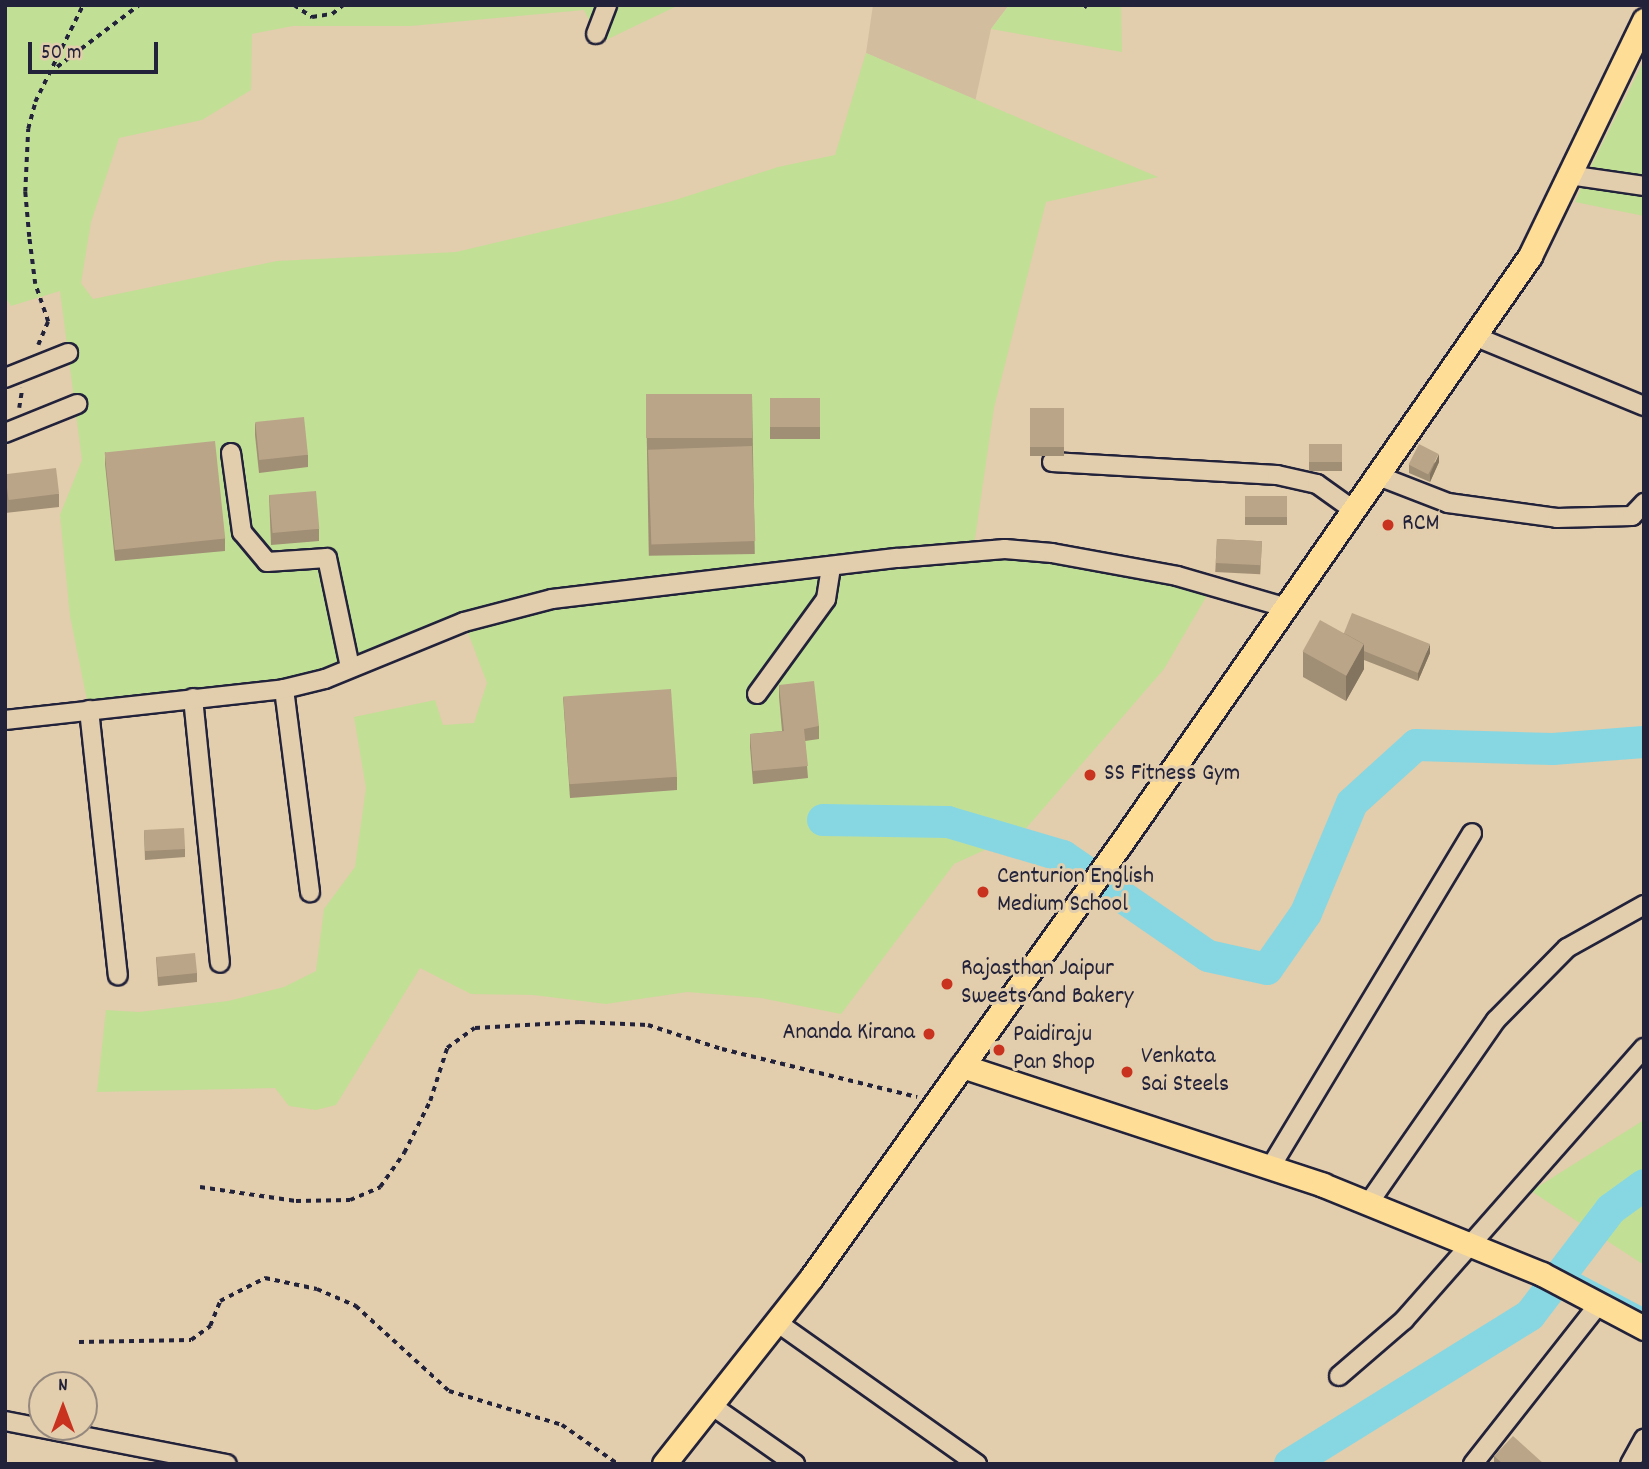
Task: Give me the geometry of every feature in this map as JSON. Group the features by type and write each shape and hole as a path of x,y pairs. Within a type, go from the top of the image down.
{"main road":[{"path":"664,1464 778,1323 1122,842 1530,256 1644,20"},
{"path":"962,1066 1270,1168 1368,1204 1542,1274 1644,1328"}],"street":[{"path":"596,34 607,5"},
{"path":"1568,175 1644,186"},
{"path":"1474,336 1644,406"},
{"path":"5,377 68,353"},
{"path":"12,430 77,404"},
{"path":"231,453 242,531 267,562 327,558 350,667"},
{"path":"1052,461 1277,475 1317,484 1352,509"},
{"path":"1376,475 1448,503 1557,518 1632,516 1644,503"},
{"path":"5,720 284,689 325,679 464,622 552,599 831,566 1005,549 1052,553 1177,576 1284,607"},
{"path":"757,694 826,599 831,566"},
{"path":"284,689 310,892"},
{"path":"193,698 220,963"},
{"path":"89,710 118,975"},
{"path":"1270,1168 1472,833"},
{"path":"1368,1204 1496,1020 1567,948 1644,905"},
{"path":"1339,1376 1404,1320 1467,1244 1644,1048"},
{"path":"1473,1464 1598,1306"},
{"path":"778,1323 977,1464"},
{"path":"711,1405 794,1464"},
{"path":"5,1421 227,1464"},
{"path":"1630,1464 1644,1439"}],"path":[{"path":"12,430 26,369 48,322 35,284 25,158 35,102 55,68 83,5"},
{"path":"55,68 139,5"},
{"path":"294,5 312,17 332,14 344,5"},
{"path":"200,1187 296,1201 350,1200 380,1187 404,1153 430,1101 447,1048 475,1028 580,1022 648,1025 722,1049 936,1102"},
{"path":"79,1342 191,1340 210,1326 220,1301 240,1287 265,1278 304,1286 356,1306 449,1391 562,1425 618,1464"}],"shaded area":[{"path":"873,5 1009,5 991,29 975,102 866,53"}],"green space":[{"path":"5,5 679,5 606,40 596,34 584,10 411,26 293,26 252,34 251,90 202,120 119,138 91,222 81,283 93,299 277,261 456,252 672,201 778,167 835,155 866,53 1158,177 1046,202 994,408 974,545 1052,553 1209,592 1164,669 1022,833 954,864 841,1014 761,998 687,992 606,1004 533,995 471,994 420,968 336,1105 316,1110 289,1106 275,1088 97,1092 106,1010 139,1012 228,1001 284,987 316,971 324,909 355,867 366,788 354,717 435,700 443,725 474,723 487,683 464,622 325,679 89,710 70,616 60,515 82,460 60,291 11,306 5,297"},
{"path":"1009,5 1141,5 1121,7 1122,52 991,29"},
{"path":"1644,60 1644,216 1575,202 1586,176"},
{"path":"1644,1120 1644,1265 1531,1191"}],"building":[{"path":"646,394 752,394 752,438 646,438"},
{"path":"770,398 820,398 820,427 770,427"},
{"path":"1030,408 1064,408 1064,447 1030,447"},
{"path":"304,417 308,455 259,460 255,422"},
{"path":"215,441 225,538 115,550 105,453"},
{"path":"1309,444 1342,444 1342,462 1309,462"},
{"path":"1419,444 1439,454 1428,474 1409,464"},
{"path":"752,446 755,541 651,545 648,450"},
{"path":"56,468 59,494 9,500 5,474"},
{"path":"316,491 319,529 272,533 269,495"},
{"path":"1245,496 1287,496 1287,517 1245,517"},
{"path":"1217,539 1262,541 1261,565 1216,563"},
{"path":"1352,613 1430,644 1418,673 1364,651 1364,644 1344,633"},
{"path":"1320,620 1364,644 1346,676 1303,651"},
{"path":"814,681 819,726 804,729 808,766 753,771 750,734 784,731 779,685"},
{"path":"671,689 677,777 569,784 563,697"},
{"path":"184,828 185,849 145,851 144,830"},
{"path":"195,953 197,973 158,977 156,957"},
{"path":"1513,1436 1544,1464 1503,1464 1494,1456"}],"waterway":[{"path":"823,820 948,822 1063,856 1208,956 1267,969 1306,913 1352,803 1416,745 1553,749 1644,742"},
{"path":"1290,1464 1530,1315 1611,1209 1644,1185"},
{"path":"1566,1269 1644,1310"}],"place":[{"name":"RCM","path":"1388,525"},
{"name":"SS Fitness Gym","path":"1090,775"},
{"name":"Centurion English Medium School","path":"983,892"},
{"name":"Rajasthan Jaipur Sweets and Bakery","path":"947,984"},
{"name":"Ananda Kirana","path":"929,1034"},
{"name":"Paidiraju Pan Shop","path":"999,1050"},
{"name":"Venkata Sai Steels","path":"1127,1072"}]}
